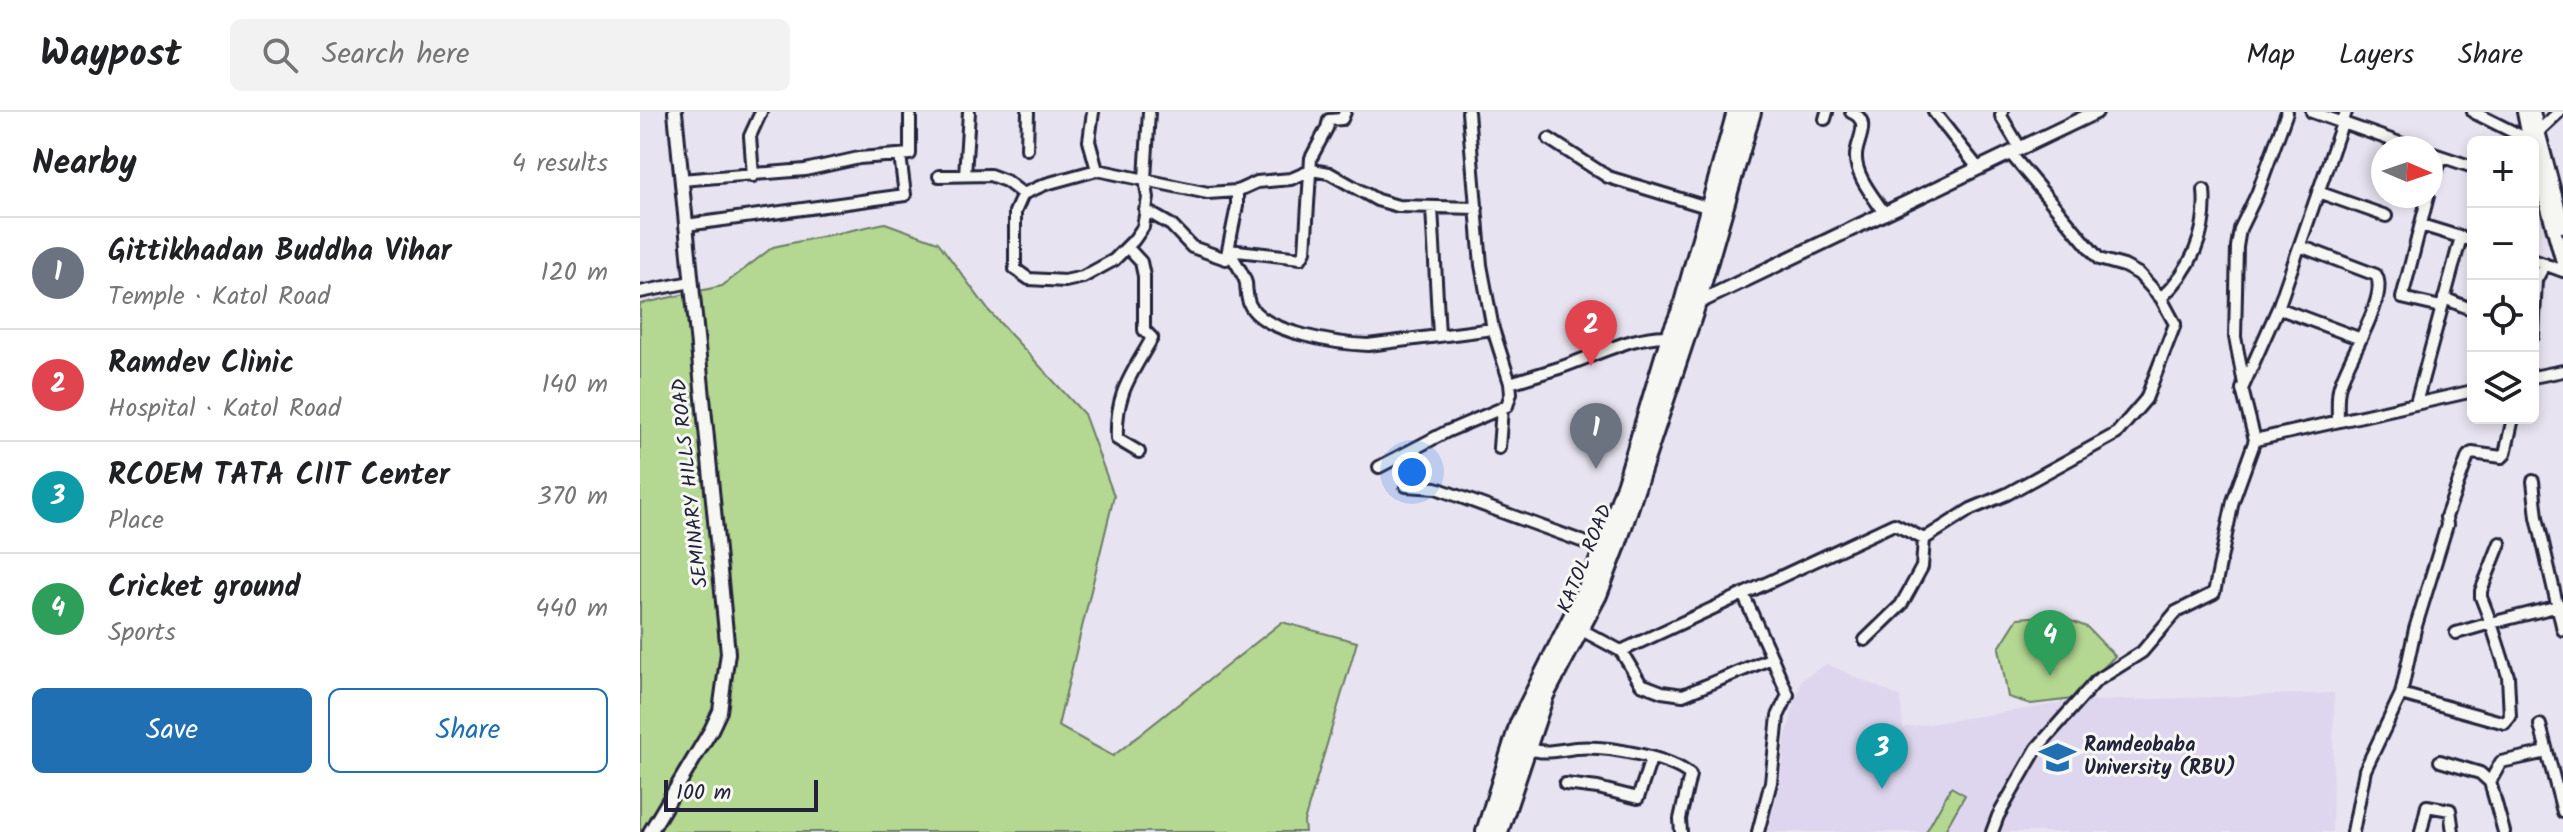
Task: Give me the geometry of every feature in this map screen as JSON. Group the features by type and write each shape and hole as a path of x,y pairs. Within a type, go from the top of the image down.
{"main road":[{"name":"KATOL ROAD","path":"1689,306 1710,208 1736,112"},
{"name":"KATOL ROAD","path":"1499,832 1545,695 1603,549 1689,306 1752,112"},
{"name":"KATOL ROAD","path":"1485,832 1519,723 1574,627 1598,595 1616,548 1677,338"}],"street":[{"name":"SEMINARY HILLS ROAD","path":"650,832 720,711 728,653 675,112"},
{"path":"753,176 750,136 761,112"},
{"path":"965,175 969,112"},
{"path":"1027,149 1028,112"},
{"path":"1093,112 1089,141 1097,170"},
{"path":"1149,112 1145,179 1148,189 1143,227 1127,247 1114,260 1083,277 1065,281 1029,279 1015,269 1015,212 1023,194 1046,184 1097,170 1145,179 1208,193 1237,191 1257,182 1291,179 1312,170 1329,173 1377,200 1398,206 1477,208"},
{"path":"1228,250 1301,258 1305,251 1311,158 1329,120 1342,119 1345,112"},
{"path":"1379,467 1446,432 1507,406 1511,393 1493,329 1481,265 1468,112"},
{"path":"1851,112 1863,122 1862,136 1855,154 1857,169 1884,213"},
{"path":"1934,112 1978,168"},
{"path":"1924,539 1971,509 2007,494 2116,434 2146,399 2175,324 2161,298 2139,274 2099,259 2015,151 2002,112"},
{"path":"1689,306 2096,112"},
{"path":"2244,384 2235,337 2237,247 2240,229 2257,194 2287,112"},
{"path":"2312,112 2378,136"},
{"path":"1992,832 2037,748 2096,681 2142,652 2176,612 2214,593 2233,501 2255,440 2242,389 2278,308 2346,112"},
{"path":"2473,112 2527,136"},
{"path":"2524,112 2531,136"},
{"path":"2532,136 2533,112"},
{"path":"2534,136 2559,112"},
{"path":"681,180 753,176 805,170 859,158 910,154 910,115"},
{"path":"1549,139 1608,177 1710,208"},
{"path":"686,225 905,195 900,155"},
{"path":"2443,157 2467,165"},
{"path":"2539,158 2563,226"},
{"path":"939,176 990,175 1006,181 1023,194"},
{"path":"2161,298 2181,277 2200,240 2204,190"},
{"path":"2539,190 2563,262"},
{"path":"1145,210 1171,225 1192,247 1226,259 1237,191"},
{"path":"2318,192 2386,216"},
{"path":"1432,208 1439,335"},
{"path":"2425,208 2402,298 2467,309"},
{"path":"2421,225 2467,239"},
{"path":"2416,403 2461,237"},
{"path":"2300,246 2376,275 2379,279 2379,293 2339,388 2338,421"},
{"path":"1127,247 1141,262 1144,330 1152,338 1130,373 1121,396 1117,439 1139,452"},
{"path":"1228,250 1246,282 1246,294 1252,309 1280,329 1360,345 1493,329"},
{"path":"2539,262 2563,271"},
{"path":"2536,280 2545,264"},
{"path":"640,292 691,282"},
{"path":"2278,308 2361,339"},
{"path":"1510,383 1651,337 1677,338"},
{"path":"2539,376 2563,371"},
{"path":"2255,440 2467,392"},
{"path":"1499,448 1502,408"},
{"path":"2353,832 2365,770 2401,694 2415,629 2447,525 2446,517 2468,456 2472,453 2502,457 2512,424"},
{"path":"2533,481 2537,517 2560,606 2563,630"},
{"path":"1406,486 1436,488 1603,549"},
{"path":"1621,651 1894,524 1924,539"},
{"path":"1865,640 1901,605 1922,567 1924,539"},
{"path":"2401,694 2505,723 2510,717 2508,676 2481,597 2500,543"},
{"path":"1743,594 1788,695 1778,716 1771,782 1758,832"},
{"path":"2456,633 2560,606"},
{"path":"1574,627 1621,651 1641,684 1662,692 1683,695 1772,658"},
{"path":"2540,725 2563,812"},
{"path":"1527,748 1541,754 1578,747 1625,752 1681,768 1690,775 1680,819 1681,832"},
{"path":"2490,782 2501,762 2547,752"},
{"path":"1565,784 1638,798 1651,759"},
{"path":"2440,761 2480,773 2490,782 2504,832"},
{"path":"2421,832 2427,806 2450,810 2453,832"}],"shaded area":[{"name":"Ramdeobaba University (RBU)","path":"1827,664 1900,697 1903,728 2070,702 2334,693 2332,832 1767,832 1781,779 1786,736 1802,679"}],"green space":[{"path":"885,223 938,242 989,311 1084,414 1114,496 1058,726 1113,756 1282,622 1357,642 1304,822 1305,832 640,832 640,304 722,286 773,247"},
{"path":"2056,615 2087,627 2115,656 2073,699 2031,704 2008,697 1999,648 2018,618"},
{"path":"1951,787 1965,795 1944,832 1926,832"}],"place":[{"name":"Ramdev Clinic","path":"1591,366"},
{"name":"Gittikhadan Buddha Vihar","path":"1596,469"},
{"name":"Cricket ground","path":"2050,676"},
{"name":"Ramdeobaba University (RBU)","path":"2058,757"},
{"name":"RCOEM TATA CIIT Center","path":"1882,789"}]}
